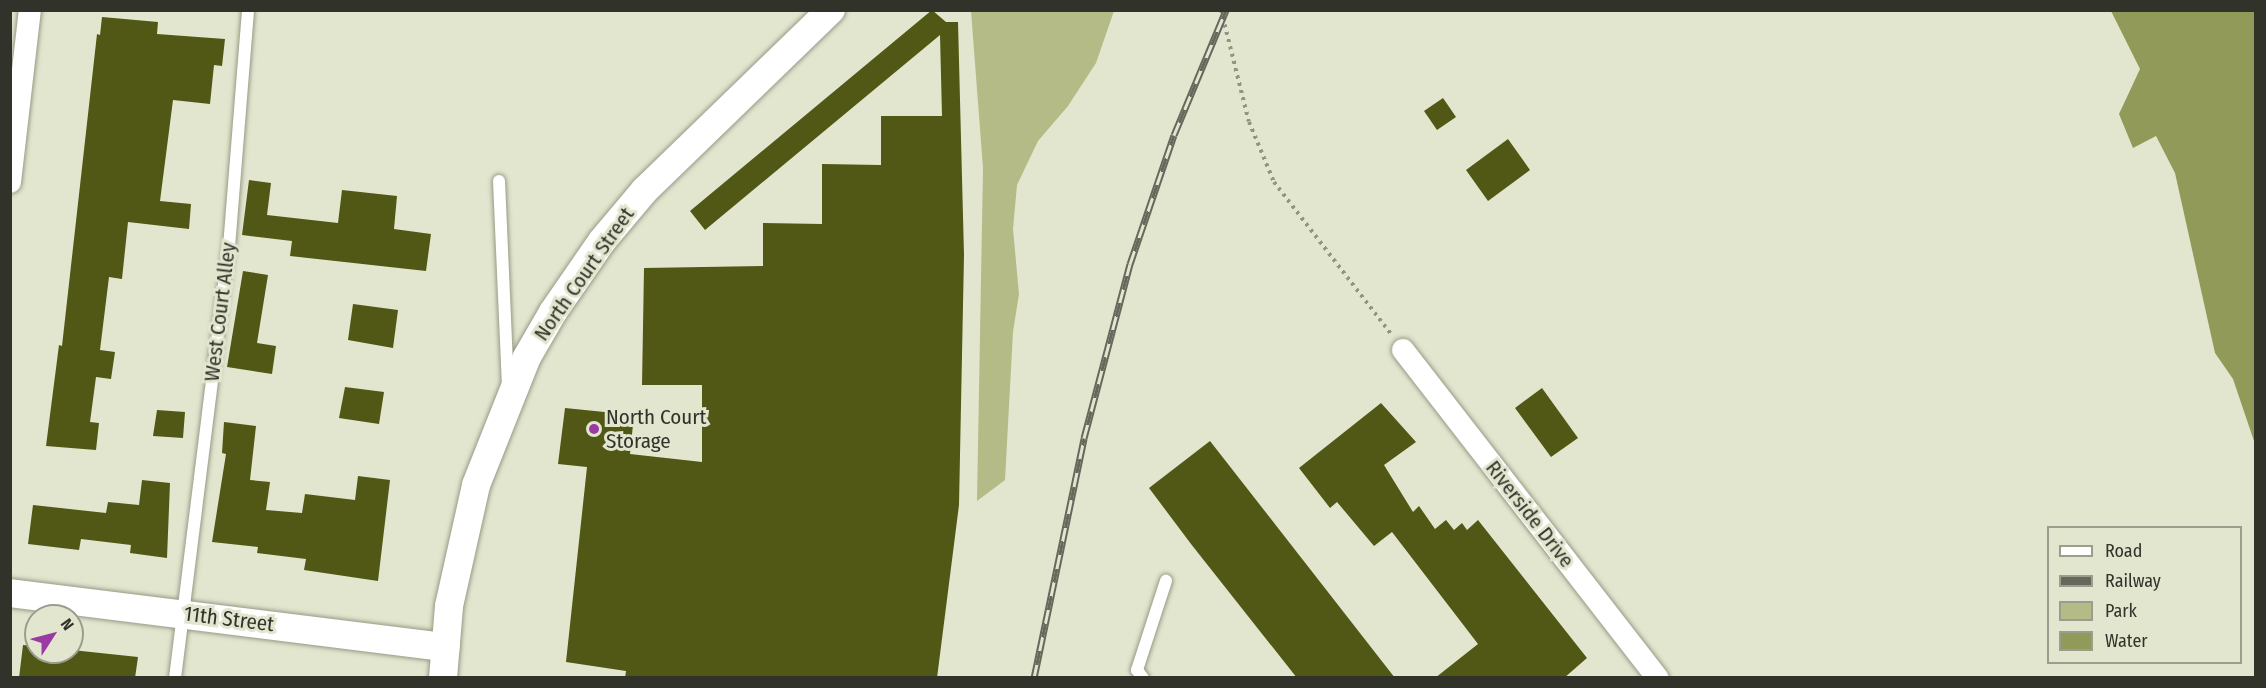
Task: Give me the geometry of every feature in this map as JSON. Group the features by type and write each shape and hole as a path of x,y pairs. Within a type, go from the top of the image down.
{"street":[{"path":"10,182 30,10"},
{"name":"North Court Street","path":"443,678 449,606 465,525 486,452 509,399 553,312 602,241 676,156 831,10"},
{"name":"Riverside Drive","path":"1403,350 1657,678"},
{"name":"11th Street","path":"10,593 446,646"}],"lane":[{"name":"West Court Alley","path":"175,678 229,247 248,10"},
{"path":"500,181 509,399"},
{"path":"1138,675 1166,581"}],"path":[{"path":"1221,10 1226,32"}],"green space":[{"path":"971,11 1114,11 1096,63 1068,106 1038,141 1017,185 1013,229 1019,294 1013,332 1005,480 977,501 983,168"}],"water":[{"path":"2111,11 2255,11 2255,444 2233,379 2215,353 2175,173 2156,136 2133,148 2119,114 2140,69"}],"building":[{"path":"932,10 946,22 958,22 964,255 959,505 937,678 625,678 626,671 566,662 587,467 558,464 565,408 634,415 630,454 702,462 702,385 642,385 644,268 763,266 763,223 822,224 822,164 881,165 881,116 942,116 940,35 705,230 690,211"},
{"path":"102,17 158,22 157,34 225,39 222,66 214,65 210,104 173,100 160,201 191,204 189,229 128,222 122,279 109,277 100,350 115,352 111,379 96,377 90,422 99,423 96,450 46,446 59,345 62,346 97,34 100,35"},
{"path":"1443,98 1456,117 1437,130 1424,111"},
{"path":"1508,139 1530,170 1488,201 1466,170"},
{"path":"249,180 271,183 267,215 338,223 342,190 397,196 394,229 431,234 426,271 290,256 292,241 242,235"},
{"path":"243,271 268,275 257,343 276,346 272,374 227,367"},
{"path":"353,304 398,310 393,348 348,340"},
{"path":"345,387 384,392 379,424 339,418"},
{"path":"1542,388 1578,438 1551,457 1515,408"},
{"path":"1381,403 1416,442 1384,465 1413,512 1419,506 1435,529 1446,520 1454,530 1462,523 1467,530 1478,520 1587,658 1564,678 1435,678 1478,644 1392,532 1374,546 1337,502 1330,508 1299,468"},
{"path":"157,410 185,412 183,438 153,436"},
{"path":"224,422 256,426 250,480 270,482 266,510 302,513 305,494 355,500 358,476 390,480 378,581 304,570 306,559 257,553 258,547 212,542 226,454 222,453"},
{"path":"1210,441 1395,678 1297,678 1191,544 1149,488"},
{"path":"142,480 170,483 167,558 130,553 131,545 81,539 79,550 28,544 33,505 106,513 108,502 139,505"},
{"path":"23,645 24,664 84,664 84,651 138,657 135,678 19,678"}],"railway":[{"path":"1034,678 1084,438 1130,264 1174,135 1226,10"}],"place":[{"name":"North Court Storage","path":"594,429"}]}
